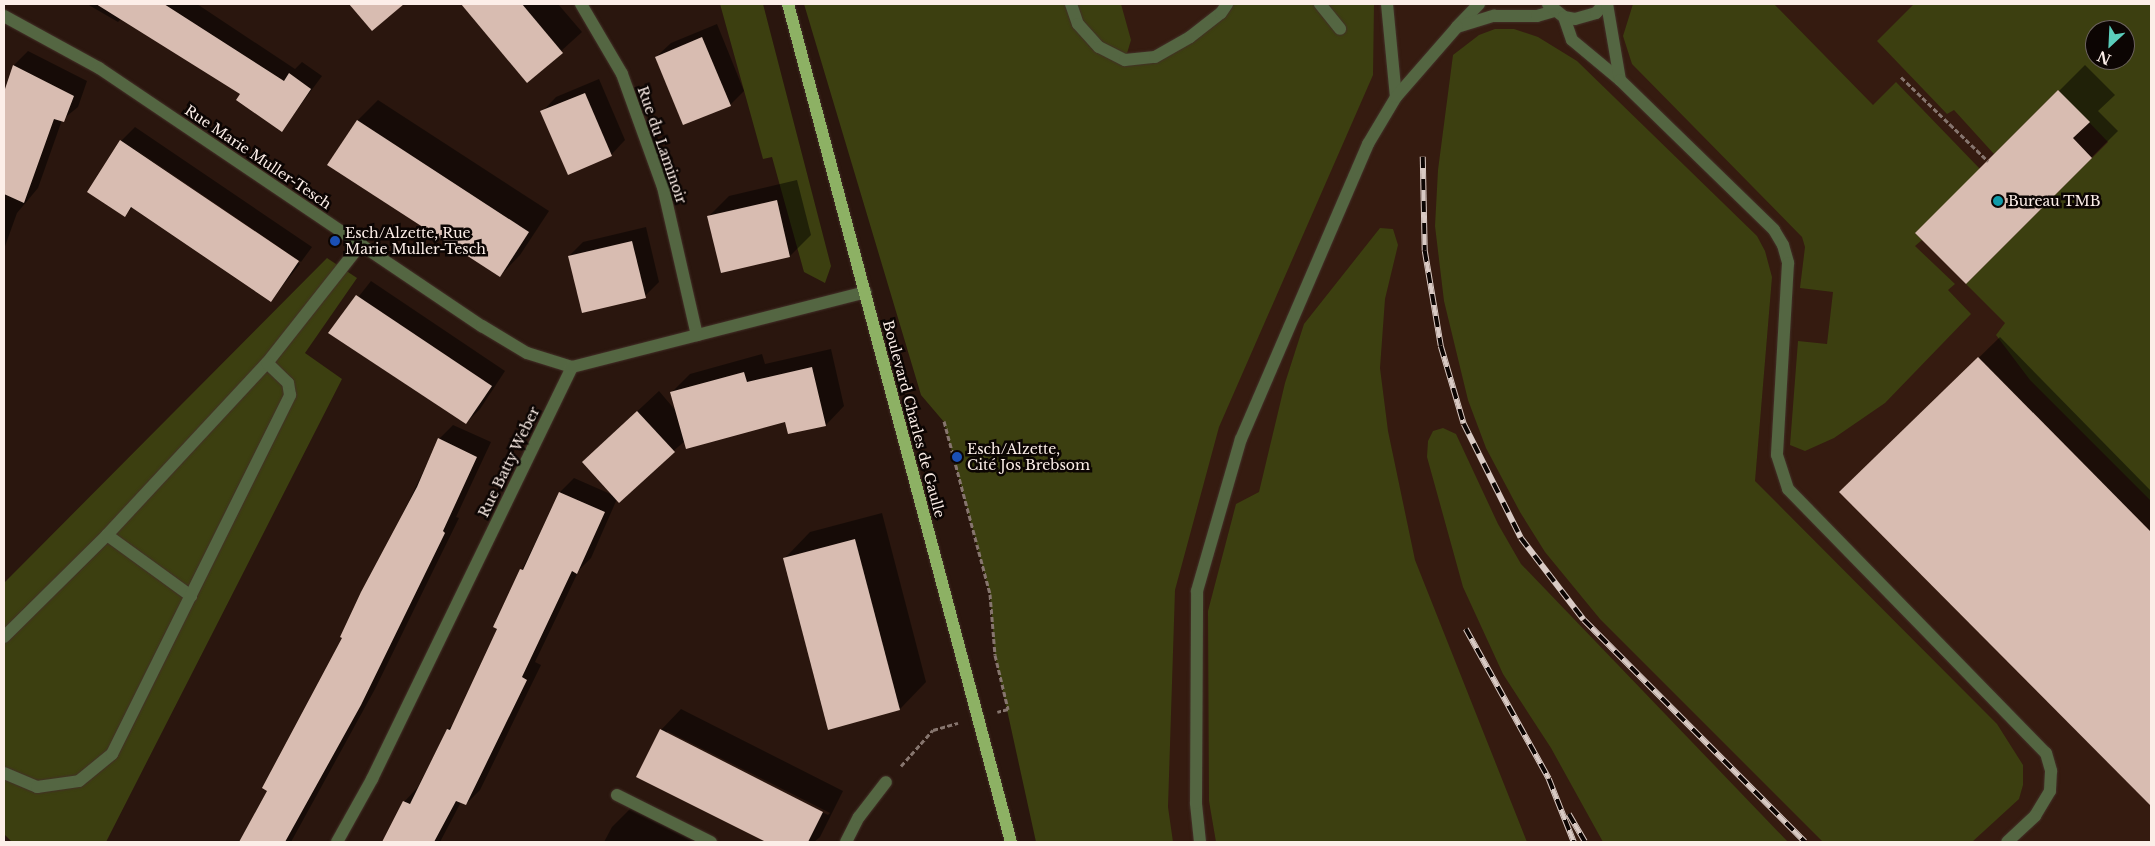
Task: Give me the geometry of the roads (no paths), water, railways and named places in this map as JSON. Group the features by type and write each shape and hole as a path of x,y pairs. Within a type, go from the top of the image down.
{"main road":[{"name":"Boulevard Charles de Gaulle","path":"788,4 1011,842"}],"street":[{"name":"Rue du Laminoir","path":"581,4 622,74 663,187 697,335"},
{"path":"1071,4 1078,24 1099,47 1125,60 1156,57 1190,37 1221,13 1227,4"},
{"path":"1320,4 1340,29"},
{"path":"1387,4 1396,97"},
{"path":"1200,842 1196,803 1198,591 1241,439 1368,144 1396,97 1456,26 1479,4"},
{"path":"1456,26 1494,16 1537,16 1555,11 1586,18 1606,4 1620,80"},
{"path":"1555,11 1572,40 1620,80 1774,230 1783,245 1788,263 1776,455 1788,489 2046,753 2051,770 2050,791 2035,816 2007,842"},
{"name":"Rue Marie Muller-Tesch","path":"4,16 98,68 527,353 572,367"},
{"path":"4,637 107,535 267,363 361,244"},
{"path":"572,367 866,292"},
{"path":"4,773 37,787 79,781 112,754 290,395 288,383 267,363"},
{"name":"Rue Batty Weber","path":"337,842 372,779 572,367"},
{"path":"107,535 191,596"},
{"path":"846,842 859,817 886,782"},
{"path":"617,795 711,842"}],"railway":[{"path":"1423,157 1425,251 1441,346 1464,424 1521,538 1584,620 1805,842"},
{"path":"1466,629 1549,779 1574,842"},
{"path":"1569,814 1585,842"}],"place":[{"name":"Bureau TMB","path":"1998,201"},
{"name":"Esch/Alzette, Rue Marie Muller-Tesch","path":"335,241"},
{"name":"Esch/Alzette, Cité Jos Brebsom","path":"957,457"}]}
